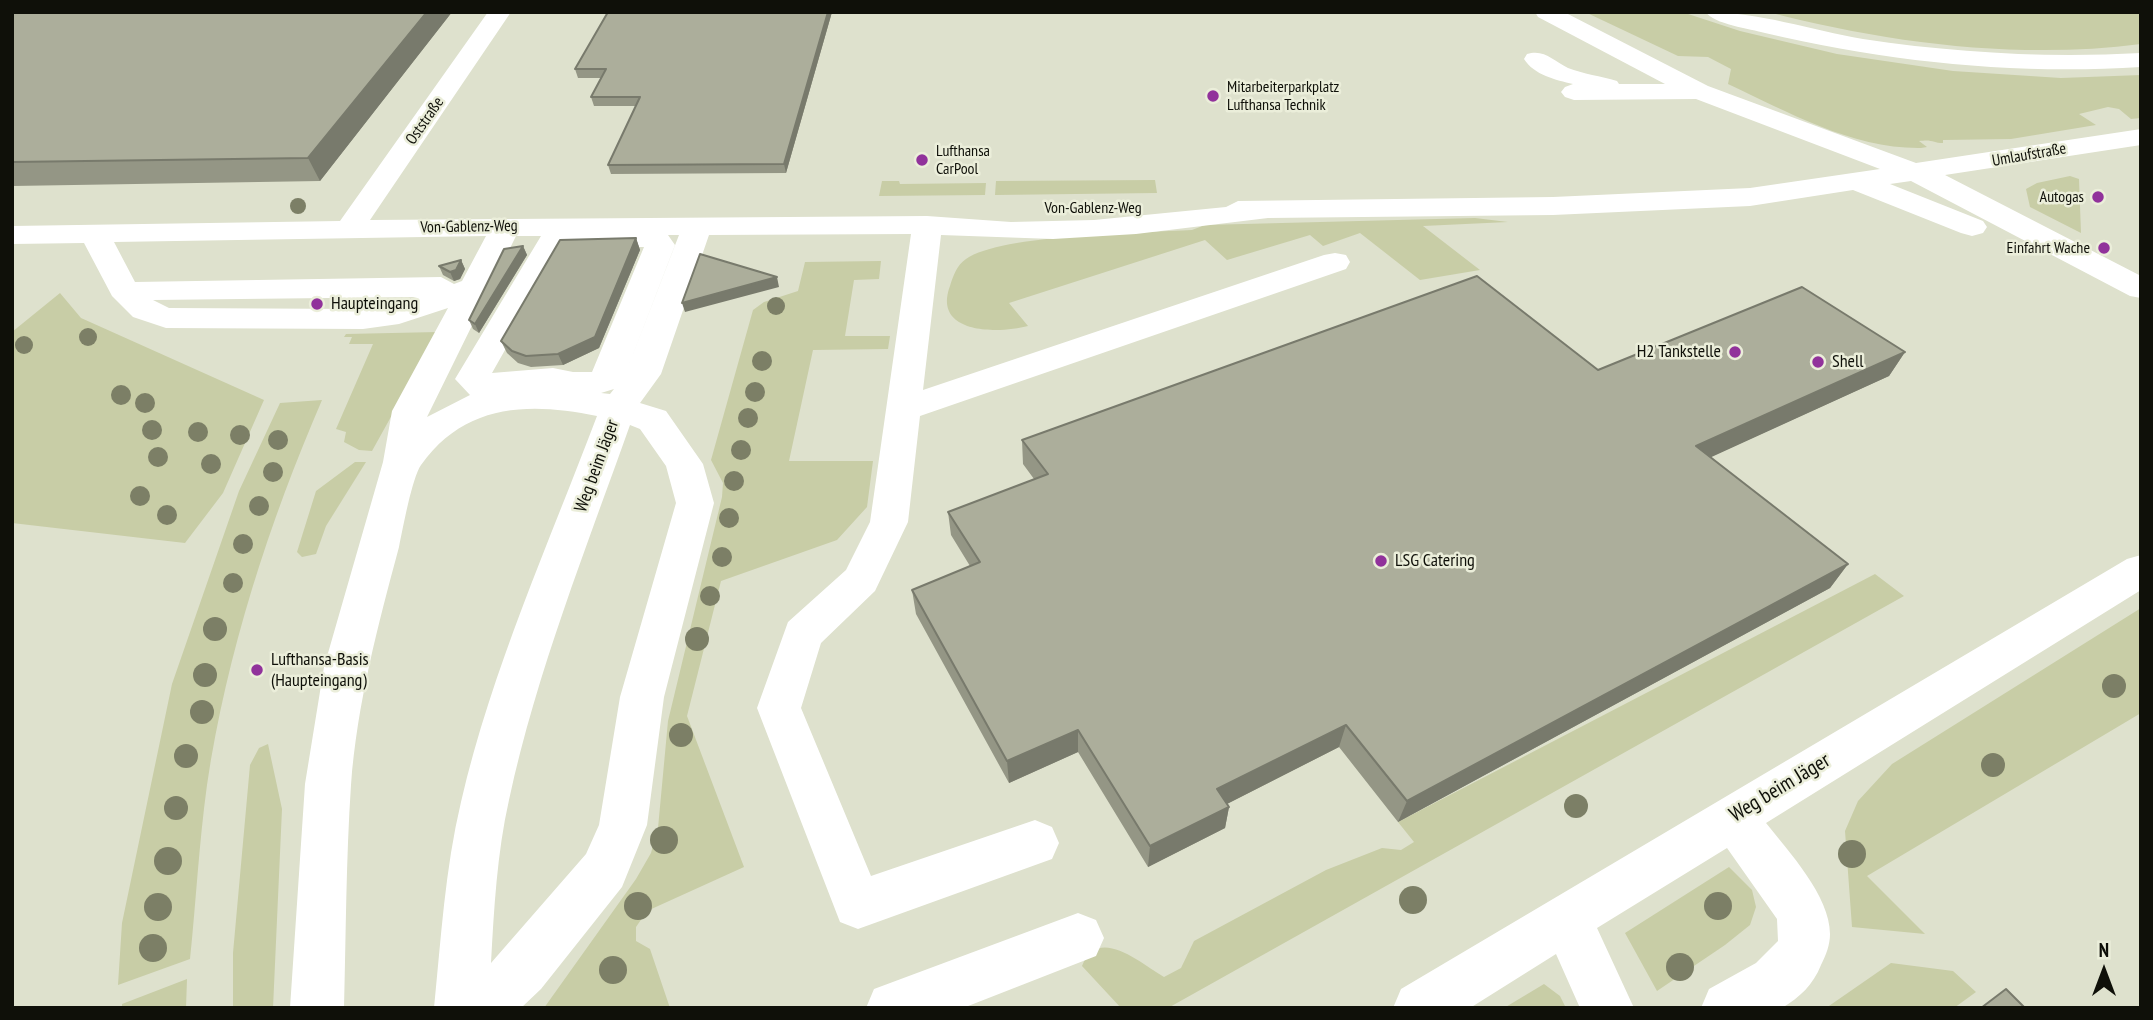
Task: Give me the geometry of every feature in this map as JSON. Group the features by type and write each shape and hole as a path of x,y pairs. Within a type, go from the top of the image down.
{"street":[{"name":"Oststraße","path":"349,229 500,12"},
{"path":"1546,12 1699,90 1917,173 1966,196 2141,289"},
{"path":"1717,12 1821,38 1927,55 2058,64 2141,60"},
{"path":"1536,59 1559,73 1630,92"},
{"path":"1574,92 1699,90 1745,126 1810,160 1952,216 2141,314"},
{"name":"Umlaufstraße","path":"1859,181 2141,137"},
{"name":"Von-Gablenz-Weg","path":"12,235 349,229 534,230 927,225 977,232 1086,230 1262,211 1553,206 1750,197 1859,181"},
{"path":"927,225 889,522 862,580 803,634 779,708 859,905 1035,843"},
{"path":"636,414 671,373 696,227"},
{"path":"636,414 644,374 696,227"},
{"path":"418,446 410,411 475,287 534,230 645,238 657,241 660,245 606,379 596,384 563,383 553,379 479,386 472,379 550,243 534,230"},
{"path":"317,1008 328,784 346,667 418,446 534,230"},
{"path":"93,234 123,289 144,310 166,318 363,319 399,314 475,287"},
{"path":"904,409 1335,262"},
{"name":"Weg beim Jäger","path":"418,446 459,414 486,402 514,396 559,397 636,414 512,699 485,804 469,909 461,1008"},
{"path":"484,1008 523,970 604,870 623,825 642,697 695,503 684,464 636,414"},
{"name":"Weg beim Jäger","path":"1420,1008 2141,570"},
{"path":"1728,1008 1787,972 1803,950 1805,933 1802,915 1794,899 1732,817"},
{"path":"1566,918 1607,1008"},
{"path":"893,1008 1078,938"}],"green space":[{"path":"1585,12 1682,12 1740,31 1837,54 1953,71 2061,78 2141,75 2141,118 2131,119 2119,109 2108,107 2079,114 2096,125 2011,139 1943,140 1943,143 1927,140 1919,141 1927,147 1896,147 1846,136 1821,127 1728,84 1731,69 1708,57 1678,56"},
{"path":"1768,12 2141,12 2141,44 2048,50 1953,46 1859,32"},
{"path":"2070,176 2079,179 2081,233 2030,207 2026,189 2037,183"},
{"path":"1155,180 1157,193 995,195 996,181"},
{"path":"882,181 899,181 900,184 986,183 985,195 879,196"},
{"path":"1475,218 1508,222 1423,226 1480,270 1420,280 1360,233 1323,246 1310,235 1227,260 1205,240 1009,303 1028,326 1015,329 985,330 971,327 950,314 947,302 952,278 963,261 984,251 1010,244 1074,236 1192,230 1205,225"},
{"path":"881,261 879,279 854,280 845,336 890,336 888,349 813,350 789,461 873,461 867,507 837,540 721,581 687,716 744,867 647,911 636,927 636,941 650,949 670,1008 544,1008 636,879 651,853 658,828 668,721 722,497 723,483 711,460 753,310 764,302 798,291 805,262"},
{"path":"60,293 81,318 264,400 223,493 185,543 12,523 12,332"},
{"path":"438,332 372,451 359,450 344,442 346,432 336,429 373,344 349,344 352,337 344,337 346,334"},
{"path":"322,400 284,493 252,589 226,686 207,785 190,959 118,985 122,923 172,684 239,491 280,403"},
{"path":"355,462 366,462 326,526 316,554 302,557 297,552 316,491"},
{"path":"1875,574 1904,596 1168,1008 1121,1008 1082,966 1089,954 1098,948 1109,948 1132,957 1164,977 1181,968 1194,941 1326,870 1382,848 1401,850 1414,842 1398,822"},
{"path":"2141,608 2141,713 1867,876 1925,934 1852,927 1845,831 1858,801 1892,764"},
{"path":"268,744 282,809 273,1008 233,1008 233,953 250,765 259,748"},
{"path":"1729,867 1752,890 1756,907 1750,925 1657,991 1625,933"},
{"path":"1891,963 1953,971 1976,992 1954,1008 1826,1008"},
{"path":"187,979 186,1008 122,1008 122,1004"},
{"path":"1544,984 1560,996 1566,1008 1504,1008"}],"building":[{"path":"12,12 427,12 308,158 12,162"},
{"path":"608,12 828,12 784,164 608,165 640,97 591,97 606,69 575,69"},
{"path":"636,238 595,337 558,354 526,356 512,351 501,341 560,240"},
{"path":"523,246 475,324 469,320 504,249"},
{"path":"700,254 777,277 682,303"},
{"path":"461,260 456,270 450,272 439,266"},
{"name":"LSG Catering","path":"1477,276 1598,370 1802,287 1905,352 1696,446 1848,564 1407,801 1346,725 1217,789 1229,807 1150,846 1078,730 1007,761 912,590 980,562 948,512 1048,474 1022,440"},
{"path":"2006,989 2025,1008 1981,1008"}],"place":[{"name":"Mitarbeiterparkplatz Lufthansa Technik","path":"1213,96"},
{"name":"Lufthansa CarPool","path":"922,160"},
{"name":"Autogas","path":"2098,197"},
{"name":"Einfahrt Wache","path":"2104,248"},
{"name":"Haupteingang","path":"317,304"},
{"name":"H2 Tankstelle","path":"1735,352"},
{"name":"Shell","path":"1818,362"},
{"name":"LSG Catering","path":"1381,561"},
{"name":"Lufthansa-Basis (Haupteingang)","path":"257,670"}]}
